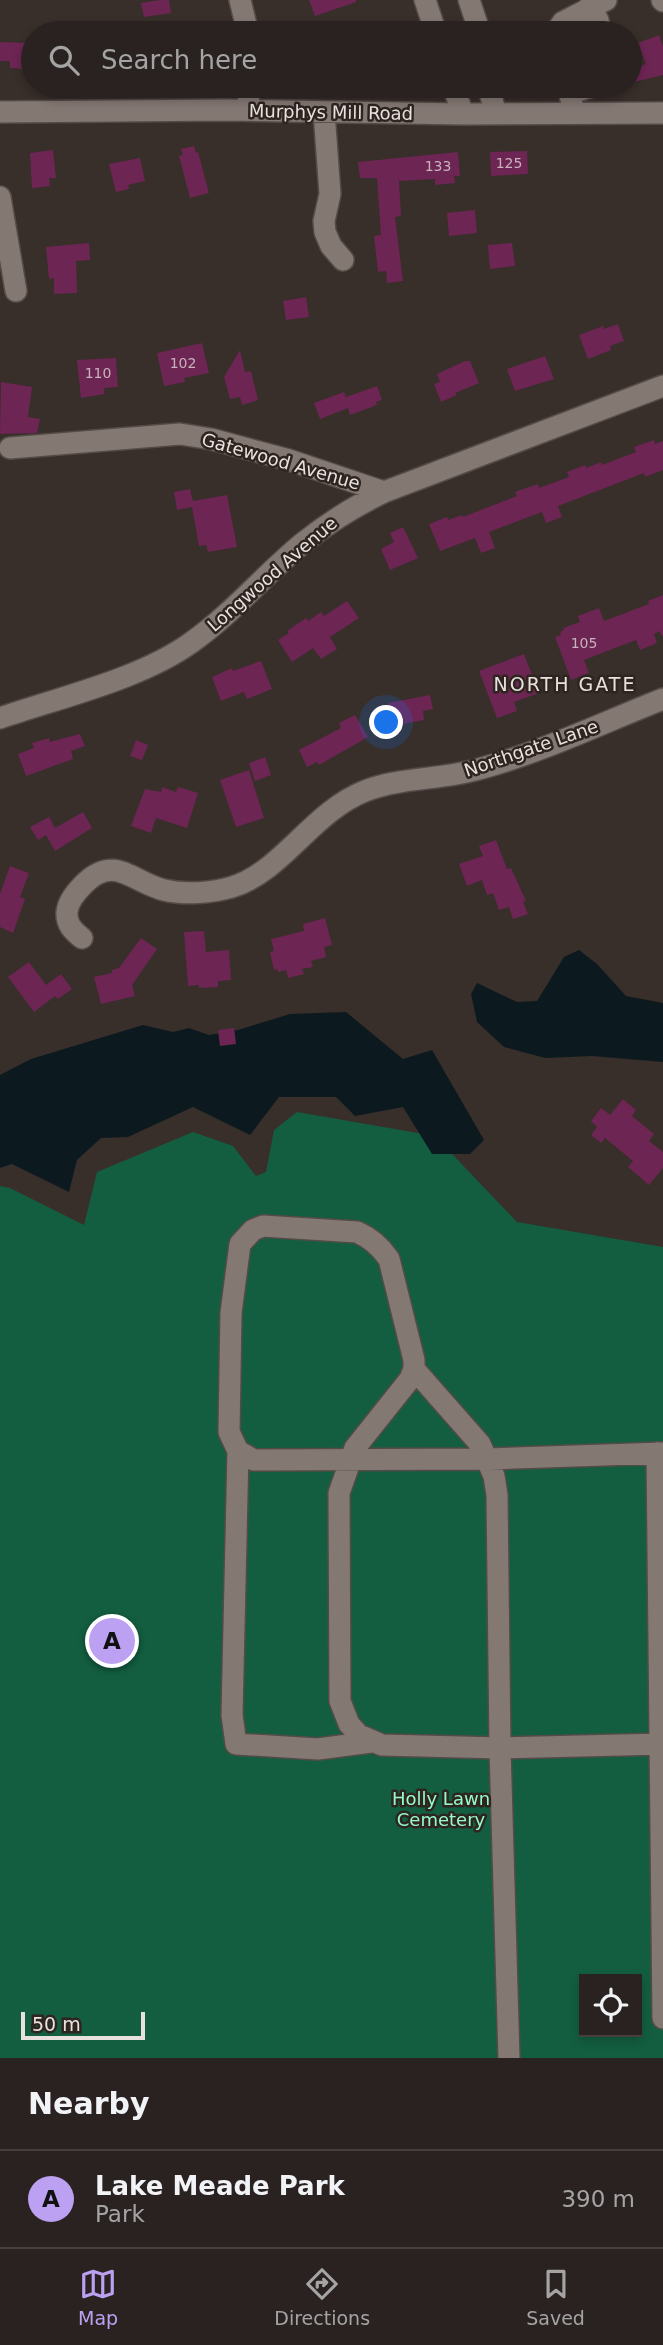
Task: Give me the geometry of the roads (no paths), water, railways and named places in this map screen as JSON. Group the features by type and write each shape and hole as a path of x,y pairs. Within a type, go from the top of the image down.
{"street":[{"path":"240,0 245,21"},
{"path":"425,0 432,21"},
{"path":"469,0 476,21"},
{"path":"565,21 597,4"},
{"path":"248,98 248,110"},
{"path":"457,98 463,114"},
{"path":"492,98 496,114"},
{"name":"Murphys Mill Road","path":"0,112 248,110 496,114 567,98"},
{"name":"Murphys Mill Road","path":"577,98 663,113"},
{"path":"324,112 330,194 324,221 325,232 331,246 343,260"},
{"path":"0,197 16,291"},
{"name":"Longwood Avenue","path":"0,718 152,667 177,653 228,613 301,544 333,519 384,492 663,386"},
{"name":"Gatewood Avenue","path":"10,449 180,434 237,446 384,492"},
{"name":"Northgate Lane","path":"82,938 68,924 68,906 79,889 96,874 121,870 164,890 182,892 232,887 268,867 320,817 364,792 383,785 478,770 663,699"},
{"path":"371,1742 318,1749 236,1744 232,1715 238,1451 229,1432 231,1313 240,1244 253,1230 263,1226 356,1232 380,1246 388,1259 414,1360 410,1379 355,1448 339,1493 340,1701 349,1724 359,1735 382,1745 500,1748 662,1744"},
{"path":"414,1369 480,1444 494,1476 497,1495 500,1748 509,2058"},
{"path":"238,1451 254,1460 488,1459 660,1453 663,2018"}],"place":[{"name":"Lake Meade Park","path":"112,1641"}],"district":[{"name":"NORTH GATE","path":"565,684"}],"park label":[{"name":"Holly Lawn Cemetery","path":"441,1808"}]}
